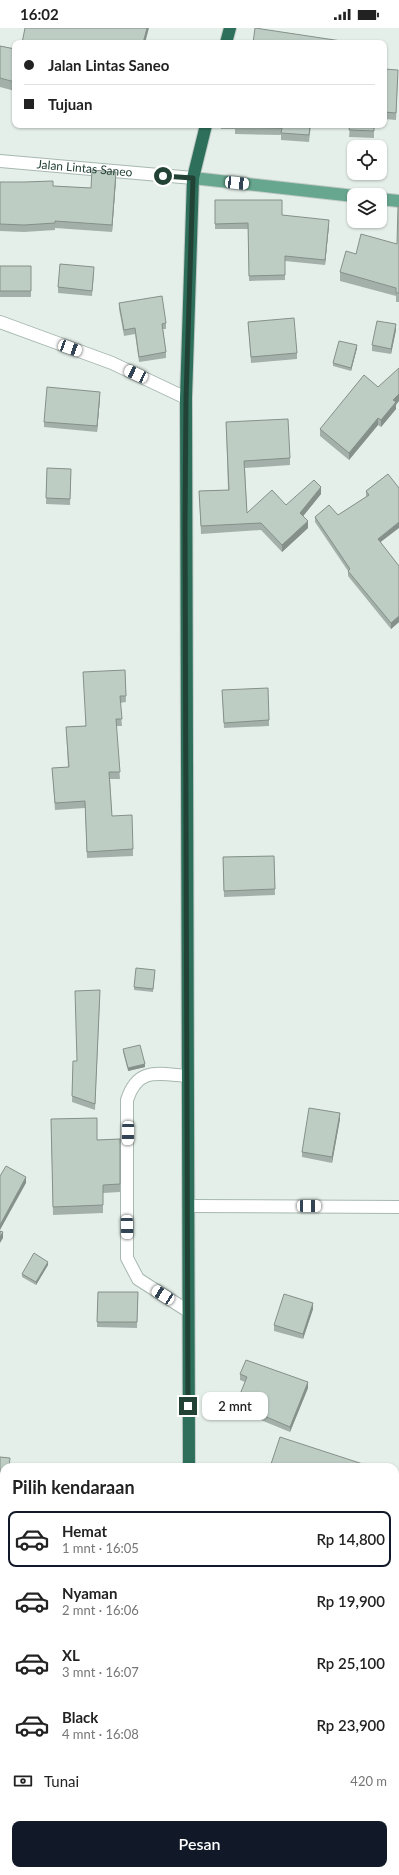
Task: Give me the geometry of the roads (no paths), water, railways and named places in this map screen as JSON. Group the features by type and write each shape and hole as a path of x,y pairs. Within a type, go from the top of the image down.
{"highway":[{"path":"227,40 230,28"},
{"path":"189,1463 186,398 193,178 205,128"}],"main road":[{"path":"193,178 347,195"},
{"path":"387,200 399,201"}],"street":[{"name":"Jalan Lintas Saneo","path":"0,161 193,178"},
{"path":"0,322 112,363 186,398"},
{"path":"188,1076 152,1074 141,1077 131,1088 127,1100 127,1258 138,1279 188,1311"},
{"path":"188,1206 399,1207"}]}
